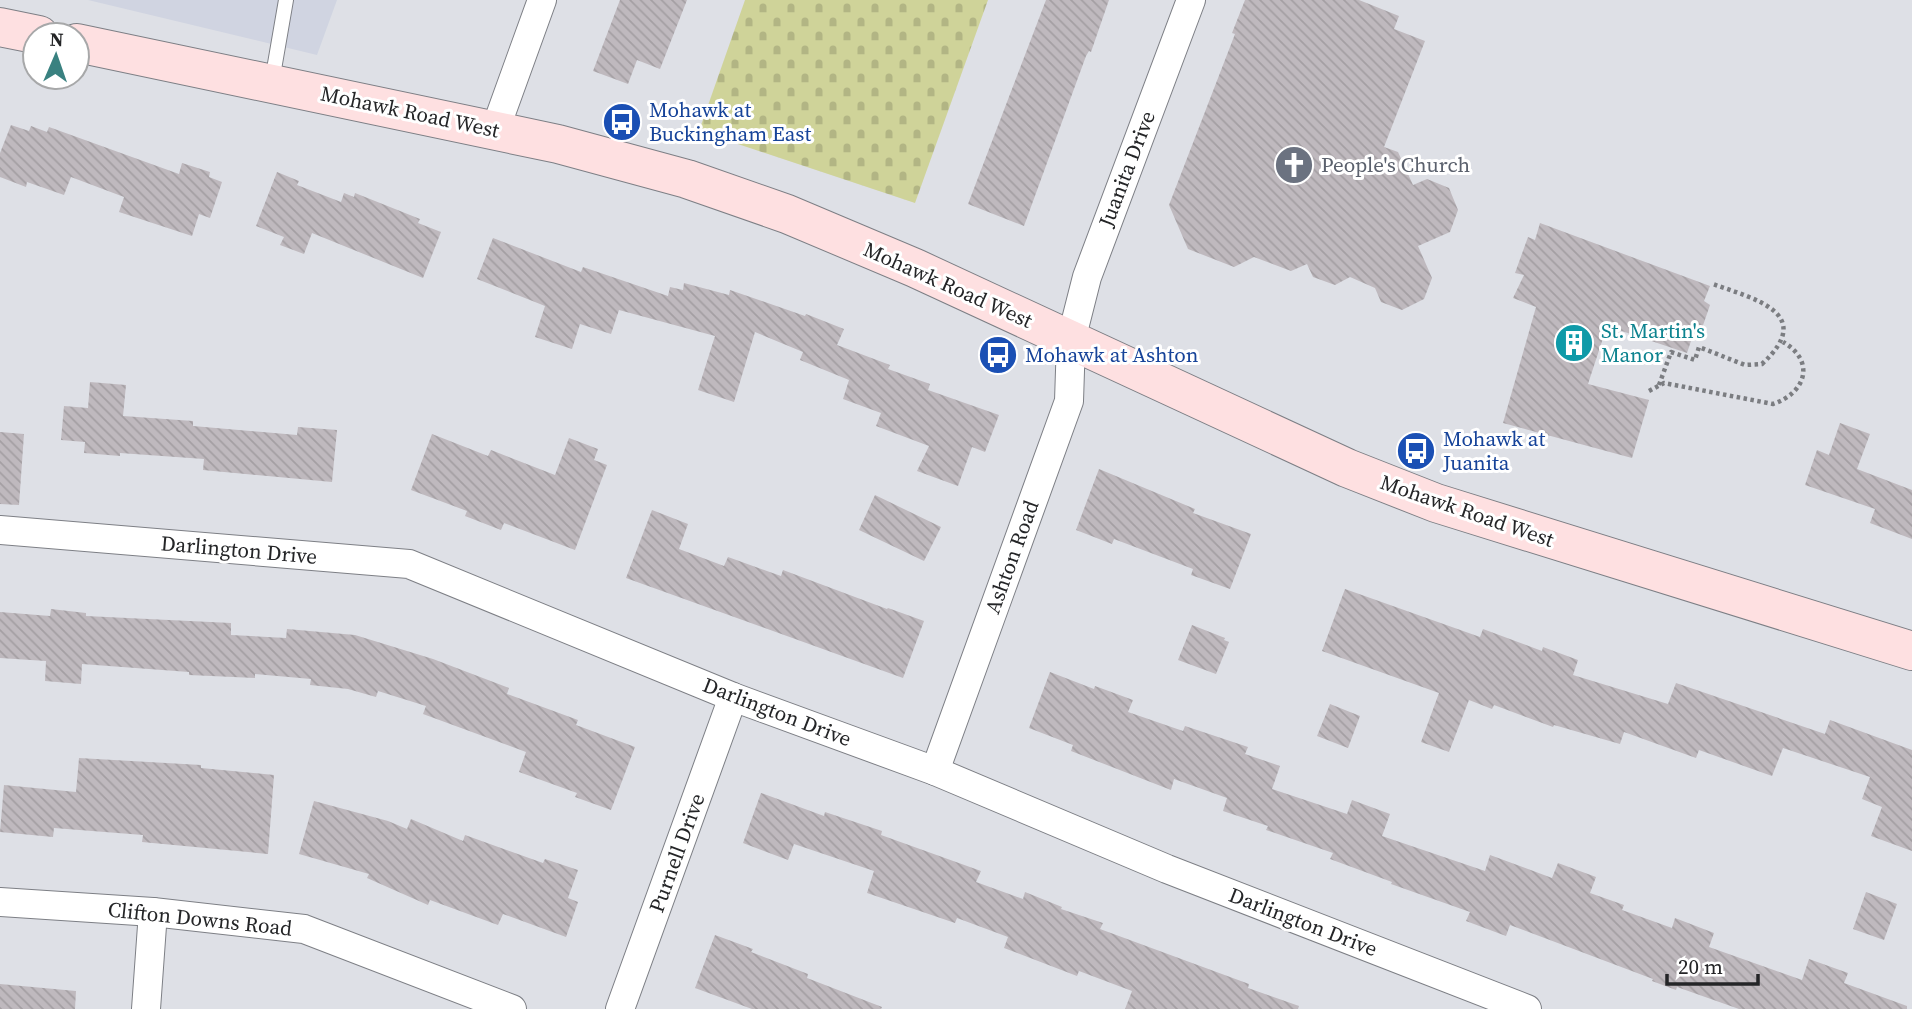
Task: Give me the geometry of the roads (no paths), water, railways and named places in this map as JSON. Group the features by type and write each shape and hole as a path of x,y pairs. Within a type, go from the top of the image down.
{"main road":[{"path":"0,27 21,31"},
{"name":"Mohawk Road West","path":"91,46 558,144 687,179 765,206 915,268 1347,468 1436,503 1912,650"}],"street":[{"path":"495,130 542,0"},
{"name":"Juanita Drive","path":"1071,340 1087,277 1191,0"},
{"name":"Ashton Road","path":"936,771 1069,401 1071,340"},
{"name":"Darlington Drive","path":"0,530 409,564 733,697 936,771 1167,869 1527,1009"},
{"name":"Purnell Drive","path":"620,1009 733,697"},
{"name":"Clifton Downs Road","path":"0,902 153,912 304,929 512,1009"},
{"path":"146,1009 153,912"}],"lane":[{"path":"271,83 286,0"}],"place":[{"name":"Mohawk at Buckingham East","path":"622,122"},
{"name":"People's Church","path":"1294,165"},
{"name":"St. Martin's Manor","path":"1574,343"},
{"name":"Mohawk at Ashton","path":"998,355"},
{"name":"Mohawk at Juanita","path":"1416,451"}]}
